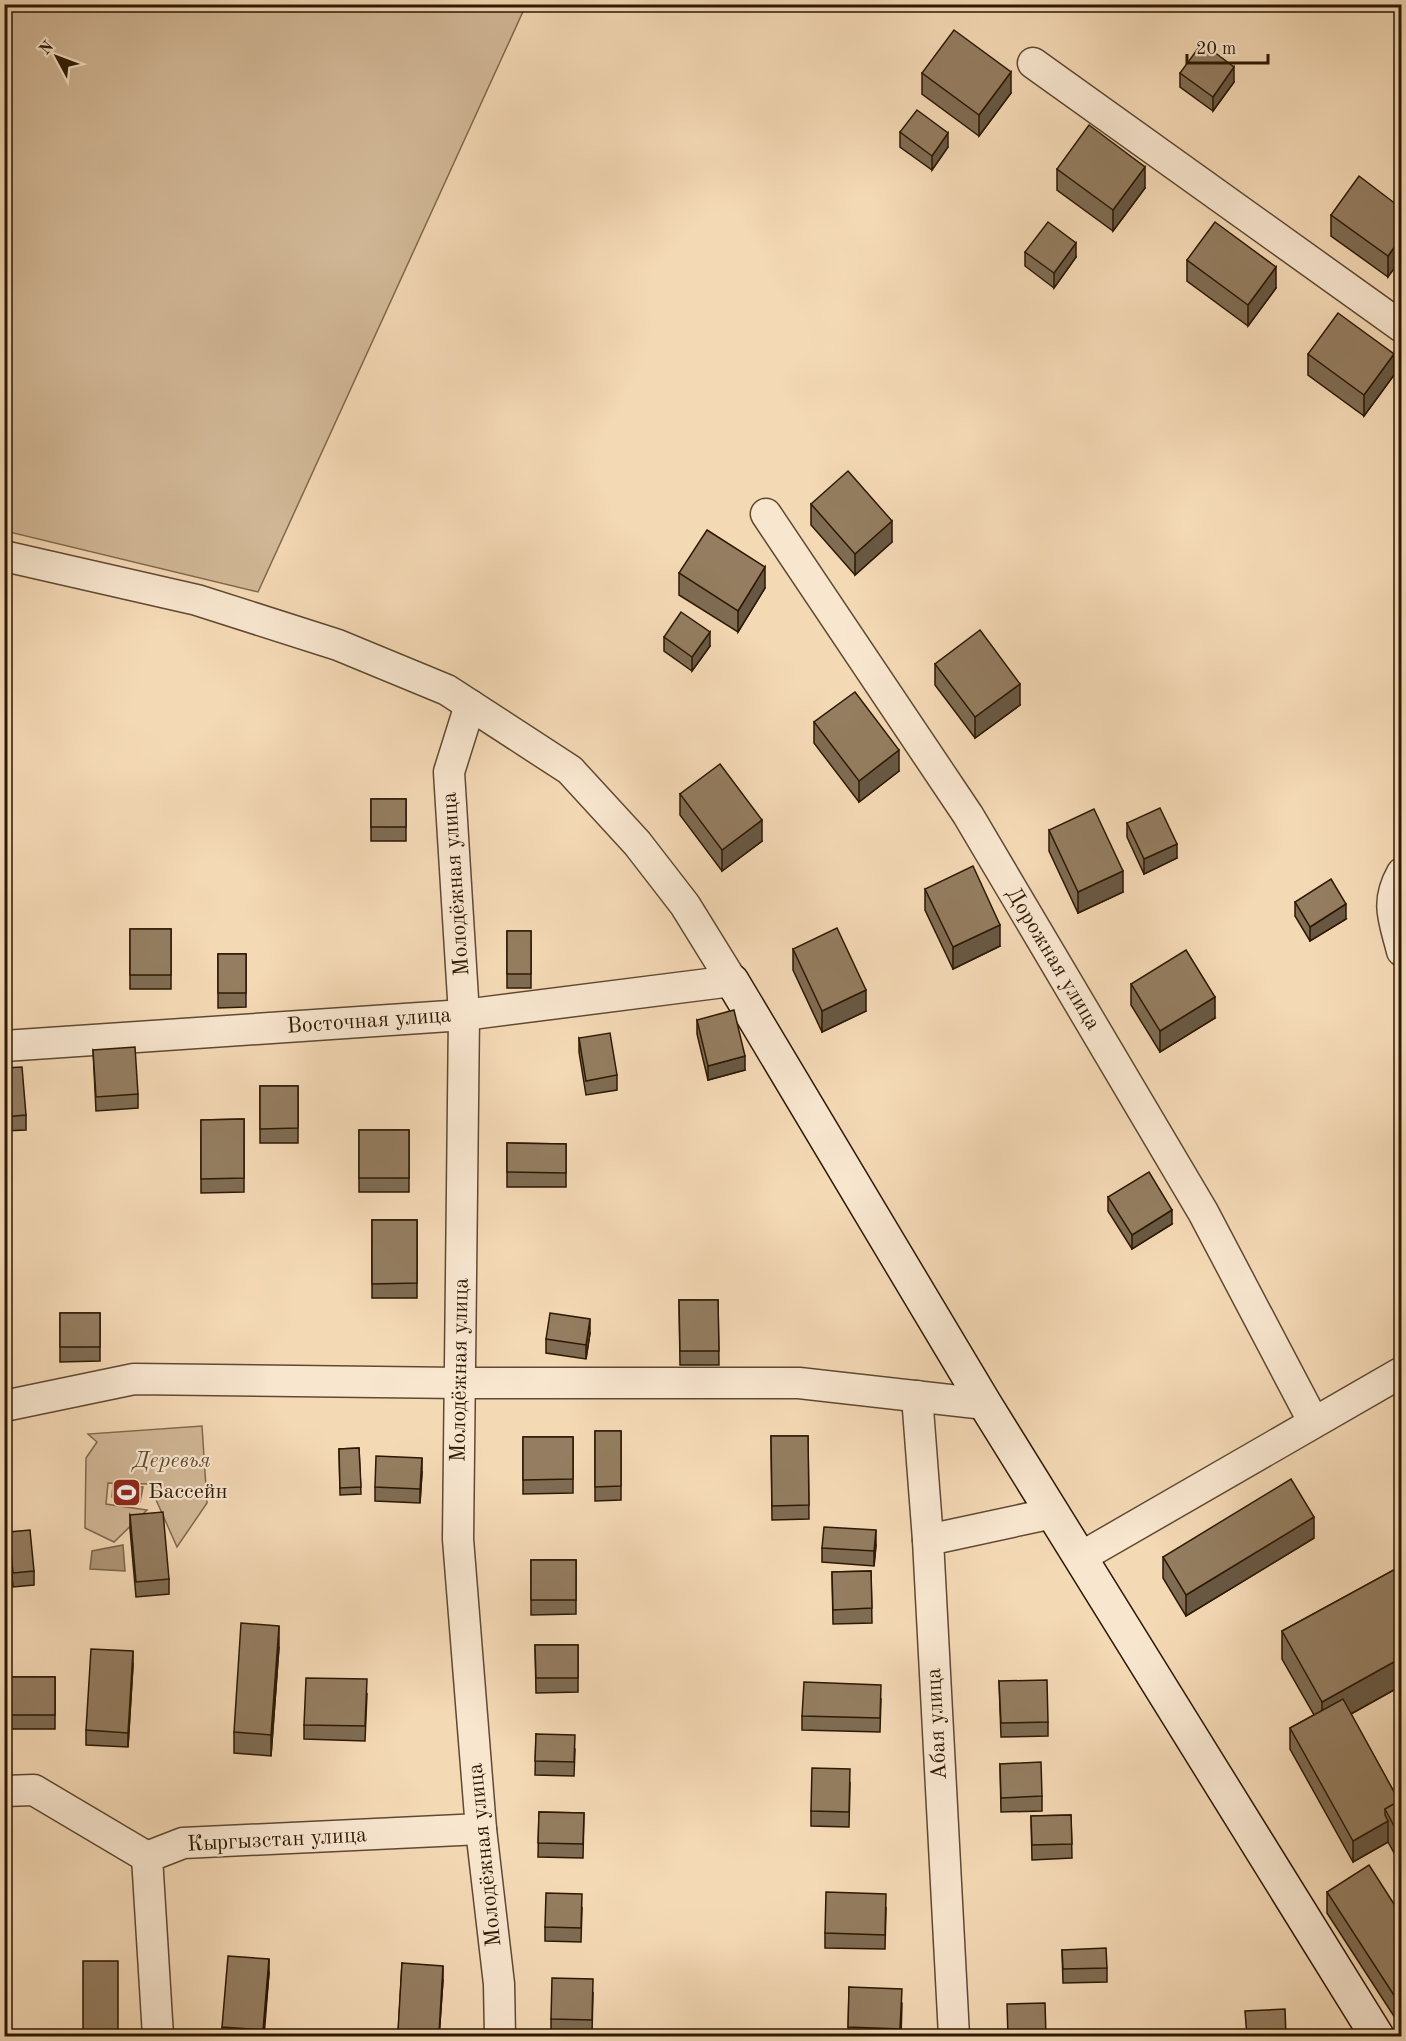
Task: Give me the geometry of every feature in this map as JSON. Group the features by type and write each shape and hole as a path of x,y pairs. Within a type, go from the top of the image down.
{"street":[{"path":"1033,63 1401,327"},
{"name":"Дорожная улица","path":"766,514 968,815 1203,1212 1313,1421"},
{"path":"4,556 197,600 338,645 447,690 570,770 637,843 686,905 985,1404 1377,2037"},
{"name":"Молодёжная улица","path":"470,705 449,772 464,1015 458,1539 481,1829 499,1984 500,2037"},
{"path":"1401,873 1391,892 1393,918 1401,951"},
{"name":"Восточная улица","path":"4,1046 464,1015 732,981"},
{"path":"1081,1557 1401,1372"},
{"path":"4,1406 134,1379 459,1383 799,1383 985,1404"},
{"name":"Абая улица","path":"917,1396 928,1540 954,2037"},
{"path":"928,1540 1053,1513"},
{"path":"4,1791 34,1790 147,1857 158,2037"},
{"name":"Кыргызстан улица","path":"147,1857 183,1843 481,1829"}],"green space":[{"path":"5,4 526,5 258,592 5,531"},
{"name":"Деревья","path":"202,1426 207,1503 177,1547 149,1484 108,1483 106,1504 147,1510 114,1542 85,1528 86,1458 97,1442 88,1434"}],"shaded area":[{"name":"Бассейн","path":"113,1485 143,1487 140,1502 122,1501 112,1497"},
{"name":"Бассейн","path":"123,1545 125,1571 90,1569 92,1551"}],"building":[{"path":"954,30 1011,72 979,115 922,73"},
{"path":"1202,43 1234,67 1213,97 1180,73"},
{"path":"917,110 948,133 932,156 900,132"},
{"path":"1089,125 1145,167 1113,210 1057,169"},
{"path":"1359,176 1401,208 1401,238 1388,256 1331,215"},
{"path":"1048,222 1076,243 1054,273 1025,252"},
{"path":"1215,222 1276,267 1248,305 1187,260"},
{"path":"1338,313 1394,354 1364,395 1308,354"},
{"path":"848,471 892,521 855,554 811,504"},
{"path":"707,530 765,567 738,611 679,573"},
{"path":"681,612 710,632 692,657 664,637"},
{"path":"980,630 1020,684 975,717 935,664"},
{"path":"855,692 899,750 859,781 814,722"},
{"path":"720,764 762,820 722,850 680,794"},
{"path":"371,799 406,799 406,827 371,827"},
{"path":"1160,808 1177,844 1144,859 1127,823"},
{"path":"1094,809 1123,871 1078,892 1049,830"},
{"path":"973,866 1000,925 953,947 925,889"},
{"path":"1331,879 1346,904 1310,927 1295,902"},
{"path":"837,928 866,990 822,1011 793,949"},
{"path":"130,929 171,929 171,975 130,975"},
{"path":"507,931 531,931 531,974 507,974"},
{"path":"1186,950 1215,997 1160,1031 1131,984"},
{"path":"218,954 246,954 246,993 218,993"},
{"path":"734,1010 745,1056 708,1066 697,1020"},
{"path":"610,1033 617,1075 586,1081 579,1038"},
{"path":"135,1047 138,1094 96,1097 93,1050"},
{"path":"22,1067 26,1115 4,1117 4,1068"},
{"path":"260,1086 298,1086 298,1128 260,1129"},
{"path":"244,1119 244,1178 201,1179 201,1120"},
{"path":"359,1130 409,1130 409,1178 359,1178"},
{"path":"507,1143 566,1144 566,1173 507,1172"},
{"path":"1149,1172 1172,1210 1132,1235 1108,1197"},
{"path":"372,1220 417,1220 417,1283 372,1284"},
{"path":"679,1300 718,1300 719,1351 680,1351"},
{"path":"60,1313 100,1313 100,1347 60,1347"},
{"path":"550,1313 590,1319 586,1345 546,1339"},
{"path":"595,1431 621,1431 621,1486 595,1487"},
{"path":"771,1436 808,1436 809,1505 772,1506"},
{"path":"523,1437 573,1437 573,1479 523,1480"},
{"path":"359,1448 361,1487 340,1488 339,1449"},
{"path":"376,1456 422,1458 420,1489 375,1487"},
{"path":"1291,1479 1314,1517 1186,1595 1163,1557"},
{"path":"163,1512 169,1579 136,1582 130,1515"},
{"path":"824,1527 876,1530 874,1551 822,1548"},
{"path":"30,1530 34,1571 13,1573 9,1532"},
{"path":"531,1560 576,1560 576,1600 531,1600"},
{"path":"1401,1566 1401,1658 1322,1702 1282,1631"},
{"path":"871,1571 872,1608 833,1610 832,1572"},
{"path":"241,1623 279,1626 271,1735 234,1732"},
{"path":"535,1645 578,1645 578,1678 536,1678"},
{"path":"91,1649 133,1651 128,1733 86,1730"},
{"path":"6,1677 55,1677 55,1715 6,1715"},
{"path":"306,1678 367,1679 365,1726 304,1725"},
{"path":"1047,1680 1048,1722 1001,1723 999,1681"},
{"path":"804,1682 881,1685 880,1718 802,1716"},
{"path":"1343,1699 1399,1801 1385,1809 1388,1821 1353,1841 1290,1728"},
{"path":"536,1734 575,1735 574,1762 535,1761"},
{"path":"1041,1762 1042,1796 1001,1798 1000,1764"},
{"path":"812,1768 850,1769 849,1812 811,1811"},
{"path":"1401,1800 1401,1839 1385,1809"},
{"path":"539,1812 584,1813 583,1844 538,1843"},
{"path":"1071,1815 1072,1844 1032,1845 1031,1816"},
{"path":"1369,1865 1401,1915 1401,2001 1399,2003 1327,1892"},
{"path":"826,1892 886,1894 885,1935 825,1933"},
{"path":"546,1893 582,1894 581,1928 545,1927"},
{"path":"1106,1948 1107,1968 1063,1969 1062,1950"},
{"path":"228,1956 269,1959 263,2030 222,2027"},
{"path":"83,1961 118,1961 118,2037 83,2037"},
{"path":"402,1963 443,1966 439,2033 398,2031"},
{"path":"552,1978 593,1979 592,2020 551,2019"},
{"path":"849,1987 902,1989 900,2029 848,2027"},
{"path":"1045,2003 1046,2037 1008,2037 1007,2004"},
{"path":"1285,2009 1286,2037 1247,2037 1245,2011"}],"place":[{"name":"Бассейн","path":"127,1492"}]}
